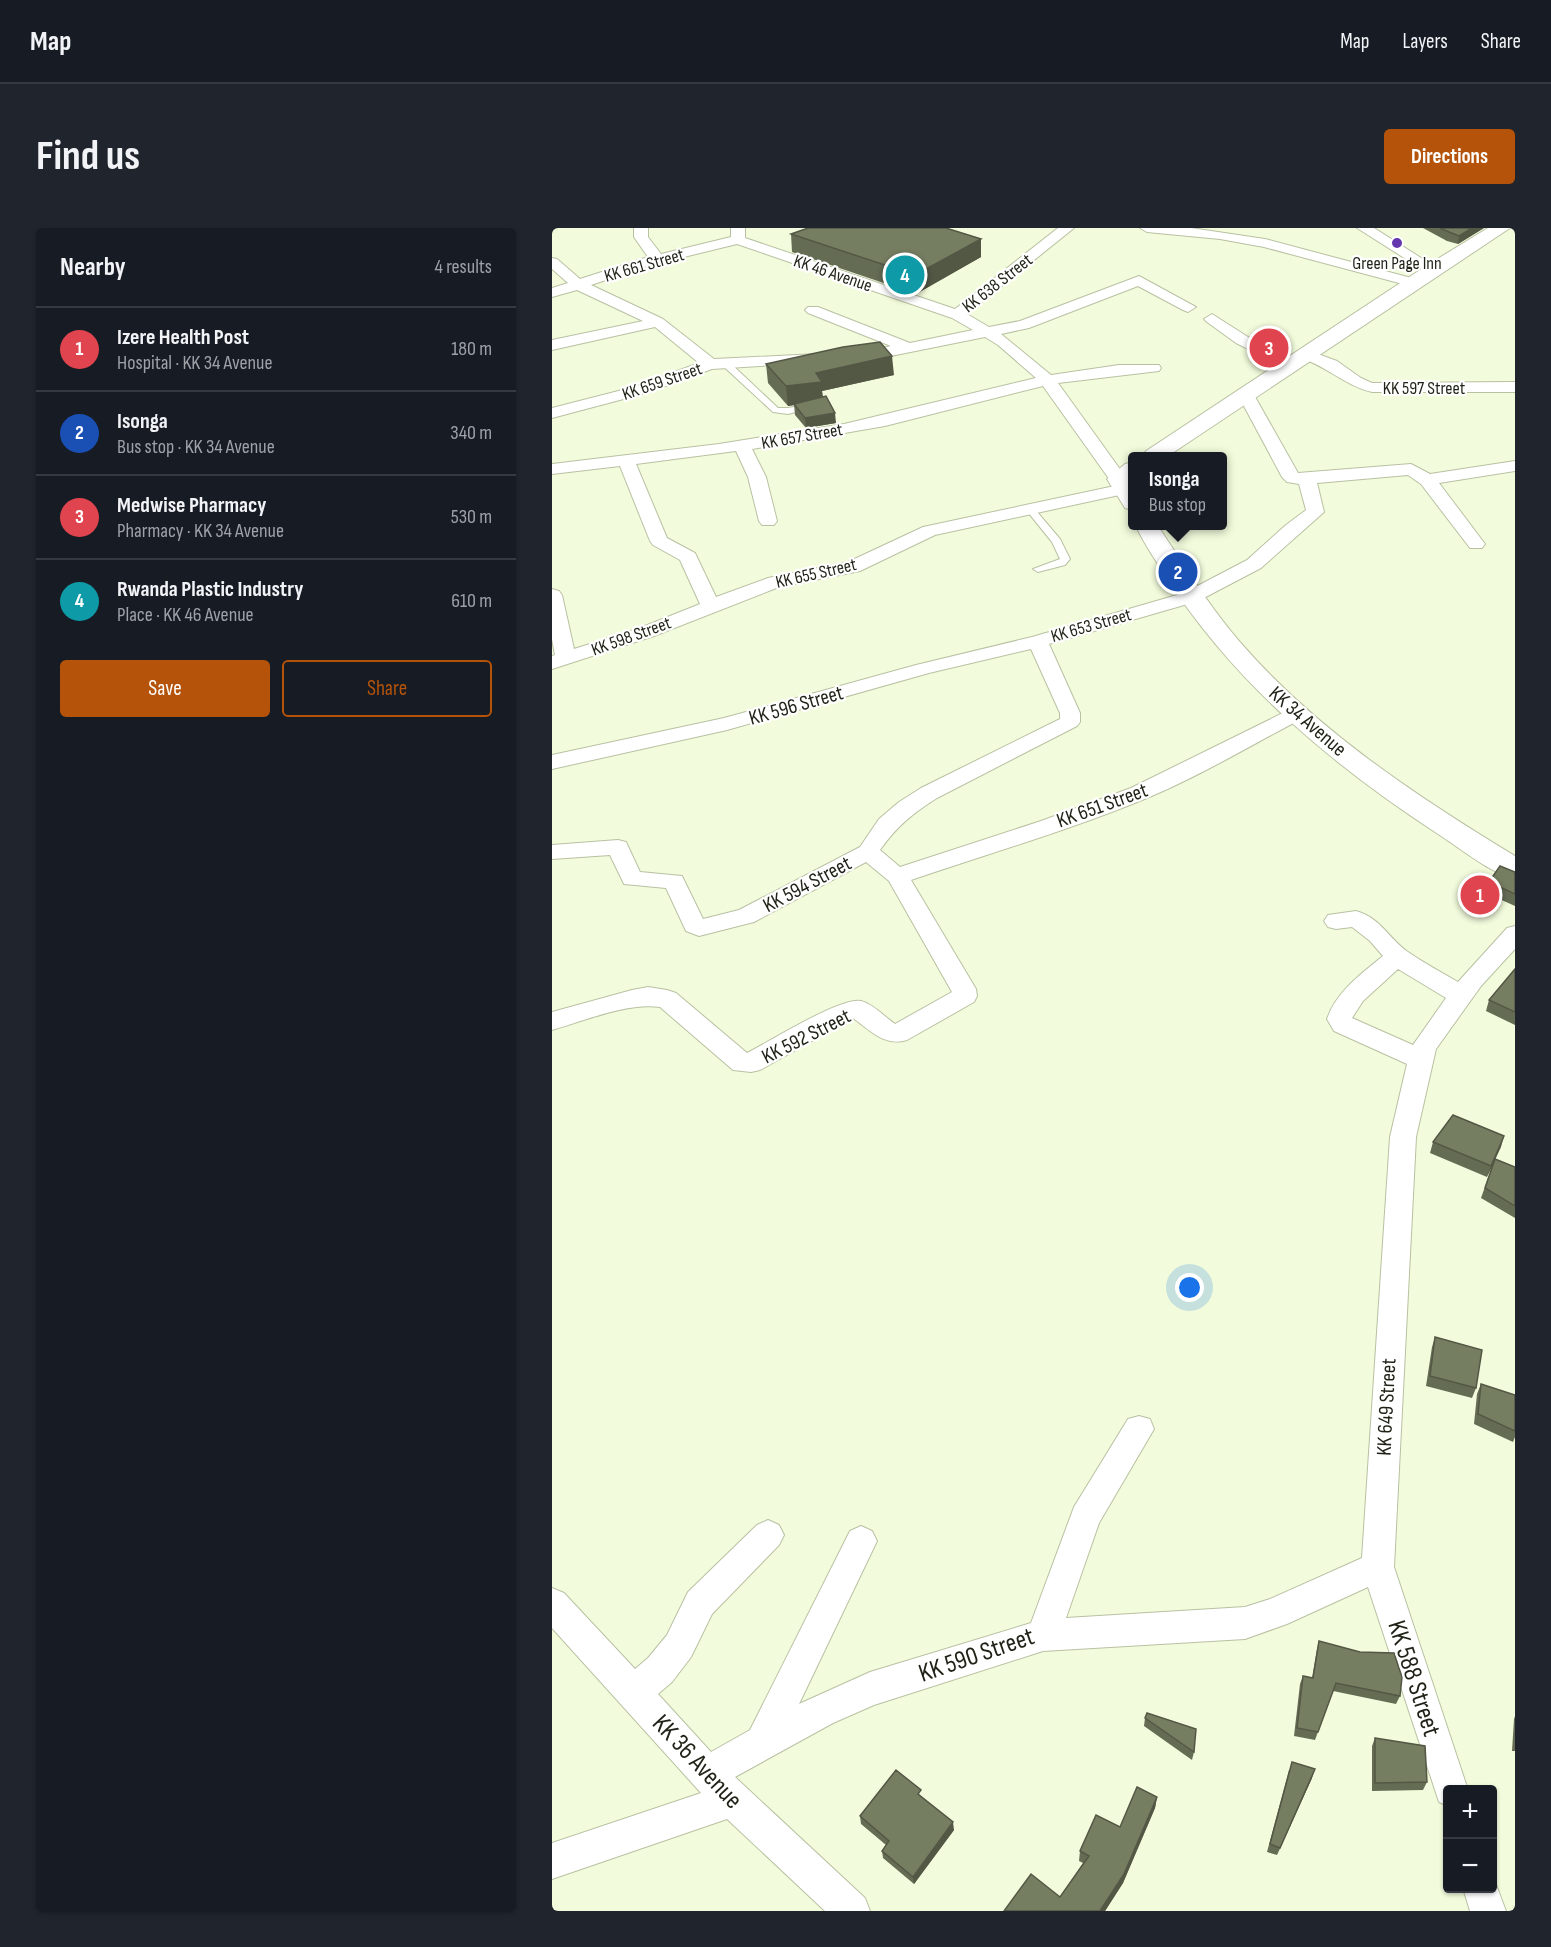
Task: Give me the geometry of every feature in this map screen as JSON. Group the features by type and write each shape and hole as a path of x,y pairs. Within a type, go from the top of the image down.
{"main road":[{"path":"1161,452 1433,270 1501,228"},
{"name":"KK 34 Avenue","path":"1150,530 1191,597 1232,649 1264,682 1298,713 1390,787 1463,838 1515,869"}],"street":[{"path":"640,228 641,237 657,259"},
{"name":"KK 638 Street","path":"957,315 1066,228"},
{"path":"1147,228 1221,235 1265,243 1414,283"},
{"path":"1364,228 1433,270"},
{"name":"KK 661 Street","path":"552,293 738,234"},
{"name":"KK 46 Avenue","path":"738,234 957,315 987,332 1020,354 1047,380 1127,485"},
{"path":"552,262 579,285 658,322 717,364"},
{"name":"KK 659 Street","path":"552,413 640,390 717,364 862,358 1024,325 1139,280 1188,307"},
{"path":"813,310 909,348"},
{"name":"KK 597 Street","path":"1212,319 1242,340 1299,360 1336,367 1354,382 1365,387 1382,389 1515,387"},
{"path":"552,345 658,322"},
{"name":"KK 657 Street","path":"552,469 681,456 742,446 886,420 1047,380 1108,369 1153,368"},
{"path":"1246,395 1288,473 1293,478 1307,479 1411,469 1427,480 1476,544"},
{"path":"742,446 757,477 768,521"},
{"path":"627,461 659,541 688,557 710,605"},
{"path":"1427,480 1515,466"},
{"name":"KK 653 Street","path":"1070,718 1038,641 1191,597 1254,564 1292,529 1315,512 1307,479"},
{"name":"KK 655 Street","path":"710,605 775,582 853,567 929,531 1127,485"},
{"path":"552,594 559,661"},
{"name":"KK 598 Street","path":"559,661 647,632 710,605"},
{"name":"KK 596 Street","path":"552,762 727,724 923,669 1038,641"},
{"name":"KK 651 Street","path":"897,876 1139,793 1213,758 1239,742 1298,713"},
{"name":"KK 594 Street","path":"552,852 618,847 632,879 674,881 694,925 699,928 746,916 868,852 887,824 907,807 929,793 1070,722 1070,718"},
{"name":"KK 592 Street","path":"552,1021 632,999 648,996 667,999 742,1063 751,1063 848,1010 858,1009 890,1032 898,1034 965,996 964,989 897,876 868,852"},
{"path":"1336,921 1356,919 1378,936 1397,957 1461,995"},
{"name":"KK 649 Street","path":"1378,1567 1403,1137 1424,1047 1472,980 1515,934"},
{"path":"1397,957 1361,990 1340,1013 1339,1019 1343,1025 1420,1059"},
{"name":"KK 590 Street","path":"707,1773 821,1711 870,1689 1043,1635 1085,1517 1138,1429"},
{"path":"634,1692 660,1670 679,1646 700,1603 768,1535"},
{"path":"763,1742 861,1541"},
{"path":"1043,1635 1245,1623 1275,1613 1378,1567"},
{"name":"KK 588 Street","path":"1378,1567 1448,1785"},
{"name":"KK 36 Avenue","path":"552,1604 732,1800 852,1911"},
{"path":"552,1861 732,1800"},
{"path":"1483,1893 1488,1911"}],"lane":[{"path":"717,364 776,410 788,411 821,405"},
{"path":"1030,509 1058,541 1065,559 1062,563 1038,569"}],"building":[{"path":"808,228 946,228 981,239 915,275 791,234"},
{"path":"1440,228 1472,228 1459,236"},
{"path":"880,342 892,356 816,373 822,382 786,386 766,364 843,347"},
{"path":"826,396 835,413 805,418 794,404"},
{"path":"1500,866 1515,872 1515,894 1489,882"},
{"path":"1515,969 1515,1012 1489,1000"},
{"path":"1453,1115 1504,1136 1491,1166 1433,1142"},
{"path":"1495,1159 1515,1167 1515,1206 1485,1188"},
{"path":"1435,1337 1482,1350 1476,1388 1430,1376"},
{"path":"1481,1384 1515,1395 1515,1431 1478,1414"},
{"path":"1319,1641 1360,1652 1394,1653 1402,1677 1400,1696 1336,1683 1318,1732 1297,1728 1303,1676 1313,1678"},
{"path":"1147,1713 1196,1729 1194,1752 1145,1718"},
{"path":"1375,1738 1425,1746 1427,1782 1375,1783"},
{"path":"1292,1762 1315,1769 1280,1848 1270,1844"},
{"path":"896,1770 921,1790 918,1794 953,1822 913,1877 882,1851 889,1841 860,1816"},
{"path":"1137,1787 1157,1797 1124,1874 1100,1911 1004,1911 1031,1874 1060,1897 1089,1856 1080,1851 1096,1815 1120,1827"}],"place":[{"name":"Green Page Inn","path":"1397,243"},
{"name":"Rwanda Plastic Industry","path":"905,275"},
{"name":"Medwise Pharmacy","path":"1269,348"},
{"name":"Isonga","path":"1178,572"},
{"name":"Izere Health Post","path":"1480,895"}]}
